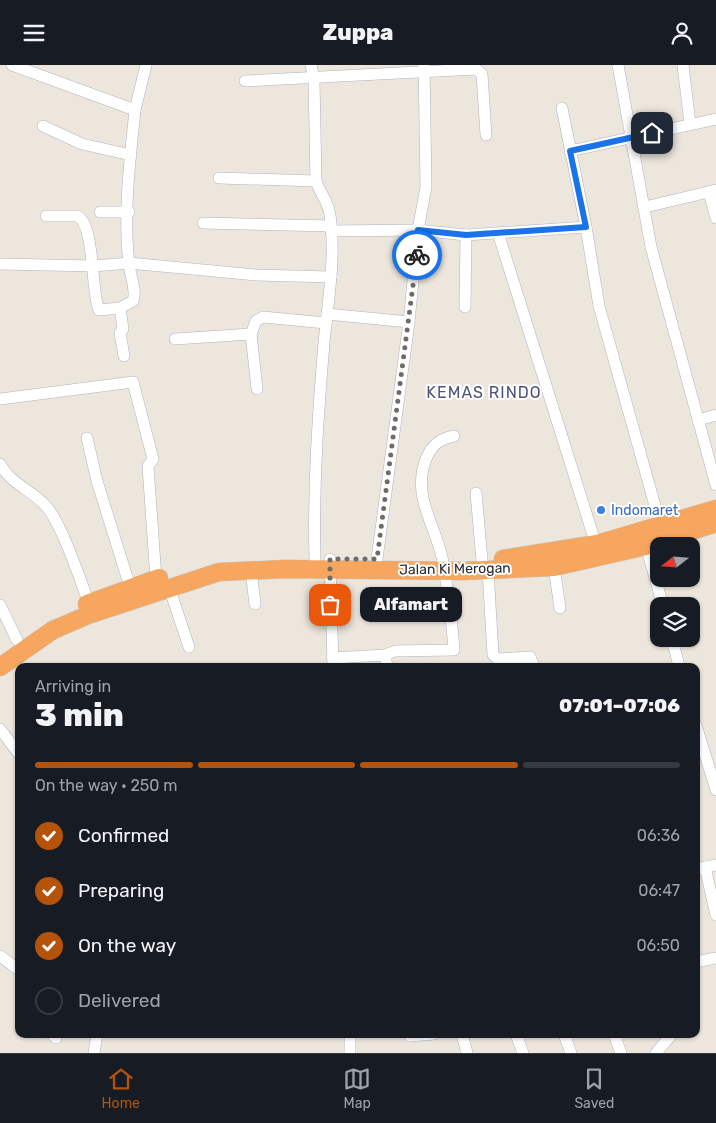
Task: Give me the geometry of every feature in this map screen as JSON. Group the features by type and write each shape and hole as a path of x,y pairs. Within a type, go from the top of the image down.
{"highway":[{"name":"Jalan Ki Merogan","path":"0,667 53,630 216,561 248,558 443,566 554,567 661,527 715,522"},
{"name":"Jalan Ki Merogan","path":"485,565 646,546 715,522"},
{"name":"Jalan Ki Merogan","path":"0,652 53,617 130,587 163,583 219,572 325,562 377,559 443,566"}],"street":[{"path":"12,65 135,110"},
{"path":"46,217 77,216 82,218 94,266 98,309 104,311 120,308 135,299 129,263 128,212 135,110 146,65"},
{"path":"311,65 314,80 316,181 319,191 328,203 331,228 331,277 313,509 325,562 333,662 386,661 395,651 454,650 443,566 421,495 424,463 432,447 438,440 454,436"},
{"path":"618,65 633,138 651,247 716,485"},
{"path":"683,65 690,124"},
{"path":"377,559 409,323 418,230 426,187 424,68"},
{"path":"245,81 314,80 424,68 480,70 484,84 486,135"},
{"path":"562,108 586,227 598,307 661,527"},
{"path":"570,151 716,119"},
{"path":"43,126 82,144 131,155"},
{"path":"219,178 316,181"},
{"path":"645,207 712,191 716,219"},
{"path":"100,212 128,212"},
{"path":"203,223 418,230 466,235 586,227"},
{"path":"465,307 466,235"},
{"path":"500,239 598,551"},
{"path":"0,264 94,266 129,263 257,275 331,277"},
{"path":"120,308 123,329 120,333 124,356"},
{"path":"257,389 251,334 256,321 263,317 409,323"},
{"path":"175,339 251,334"},
{"path":"0,399 133,382 153,459 148,466 163,583 189,647"},
{"path":"698,420 716,415"},
{"path":"88,439 97,481 130,587"},
{"path":"0,464 11,478 46,505 72,559 89,603"},
{"path":"476,493 494,655 498,659 530,657 533,663"},
{"path":"646,546 660,597"},
{"path":"554,567 560,608"},
{"path":"251,570 255,604"},
{"path":"0,605 17,640"},
{"path":"674,647 678,663"},
{"path":"0,729 15,749"},
{"path":"700,738 716,790"},
{"path":"706,867 716,915"},
{"path":"0,956 15,967"},
{"path":"700,960 716,958"},
{"path":"94,1053 96,1038"},
{"path":"350,1038 350,1053"},
{"path":"463,1038 467,1053"},
{"path":"517,1038 523,1053"},
{"path":"565,1038 571,1053"},
{"path":"615,1038 621,1053"},
{"path":"656,1053 668,1038"}],"way so far":[{"path":"330,605 330,559 377,559 417,255"}],"place":[{"name":"Indomaret","path":"601,510"},
{"name":"Alfamart","path":"330,605"}],"district":[{"name":"KEMAS RINDO","path":"484,392"}],"route":[{"path":"417,255 418,230 466,235 586,227 570,151 652,133"}]}
